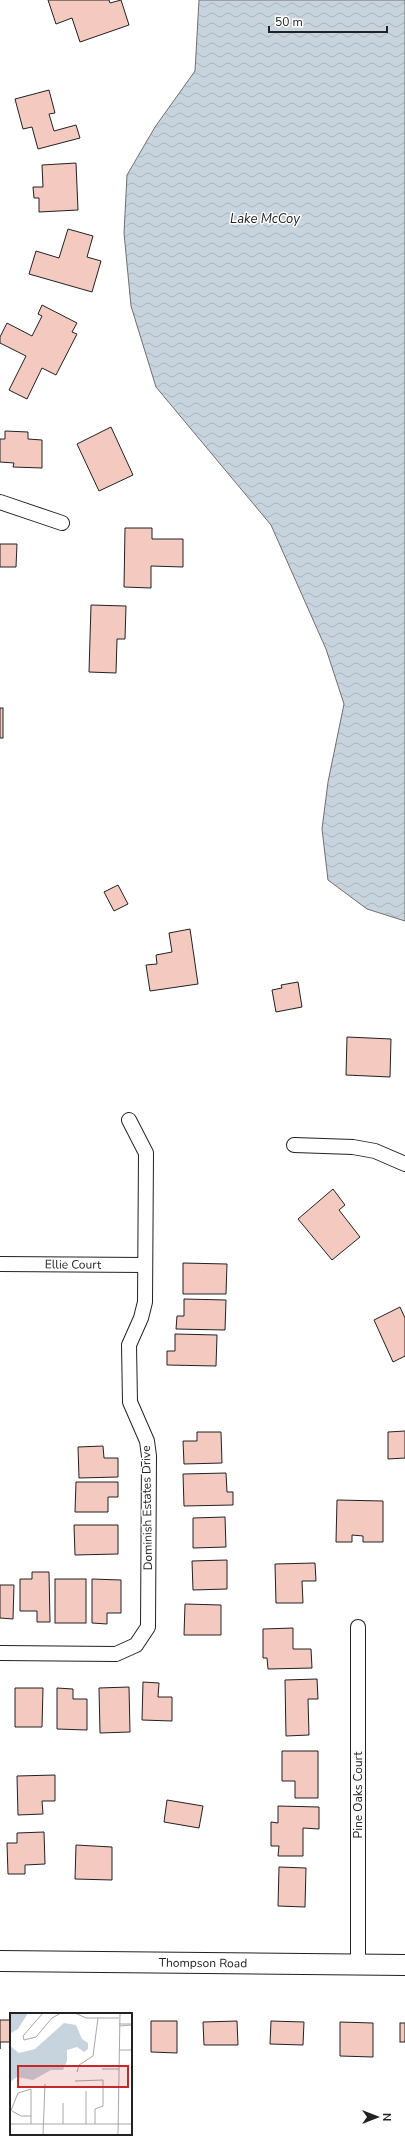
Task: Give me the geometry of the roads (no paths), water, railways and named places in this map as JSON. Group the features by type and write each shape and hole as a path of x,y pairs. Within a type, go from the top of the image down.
{"street":[{"path":"0,502 62,523"},
{"name":"Dominish Estates Drive","path":"0,1653 116,1654 136,1645 148,1627 149,1456 147,1441 130,1402 129,1345 141,1318 145,1302 146,1153 129,1120"},
{"path":"294,1145 353,1147 375,1151 405,1164"},
{"name":"Ellie Court","path":"0,1264 145,1265"},
{"name":"Pine Oaks Court","path":"358,1627 358,1964"},
{"name":"Thompson Road","path":"0,1961 405,1965"}],"water":[{"name":"Lake McCoy","path":"199,0 405,0 405,921 367,909 328,880 322,829 328,782 344,704 326,649 271,525 156,387 131,306 124,233 127,175 155,127 195,71"}]}
